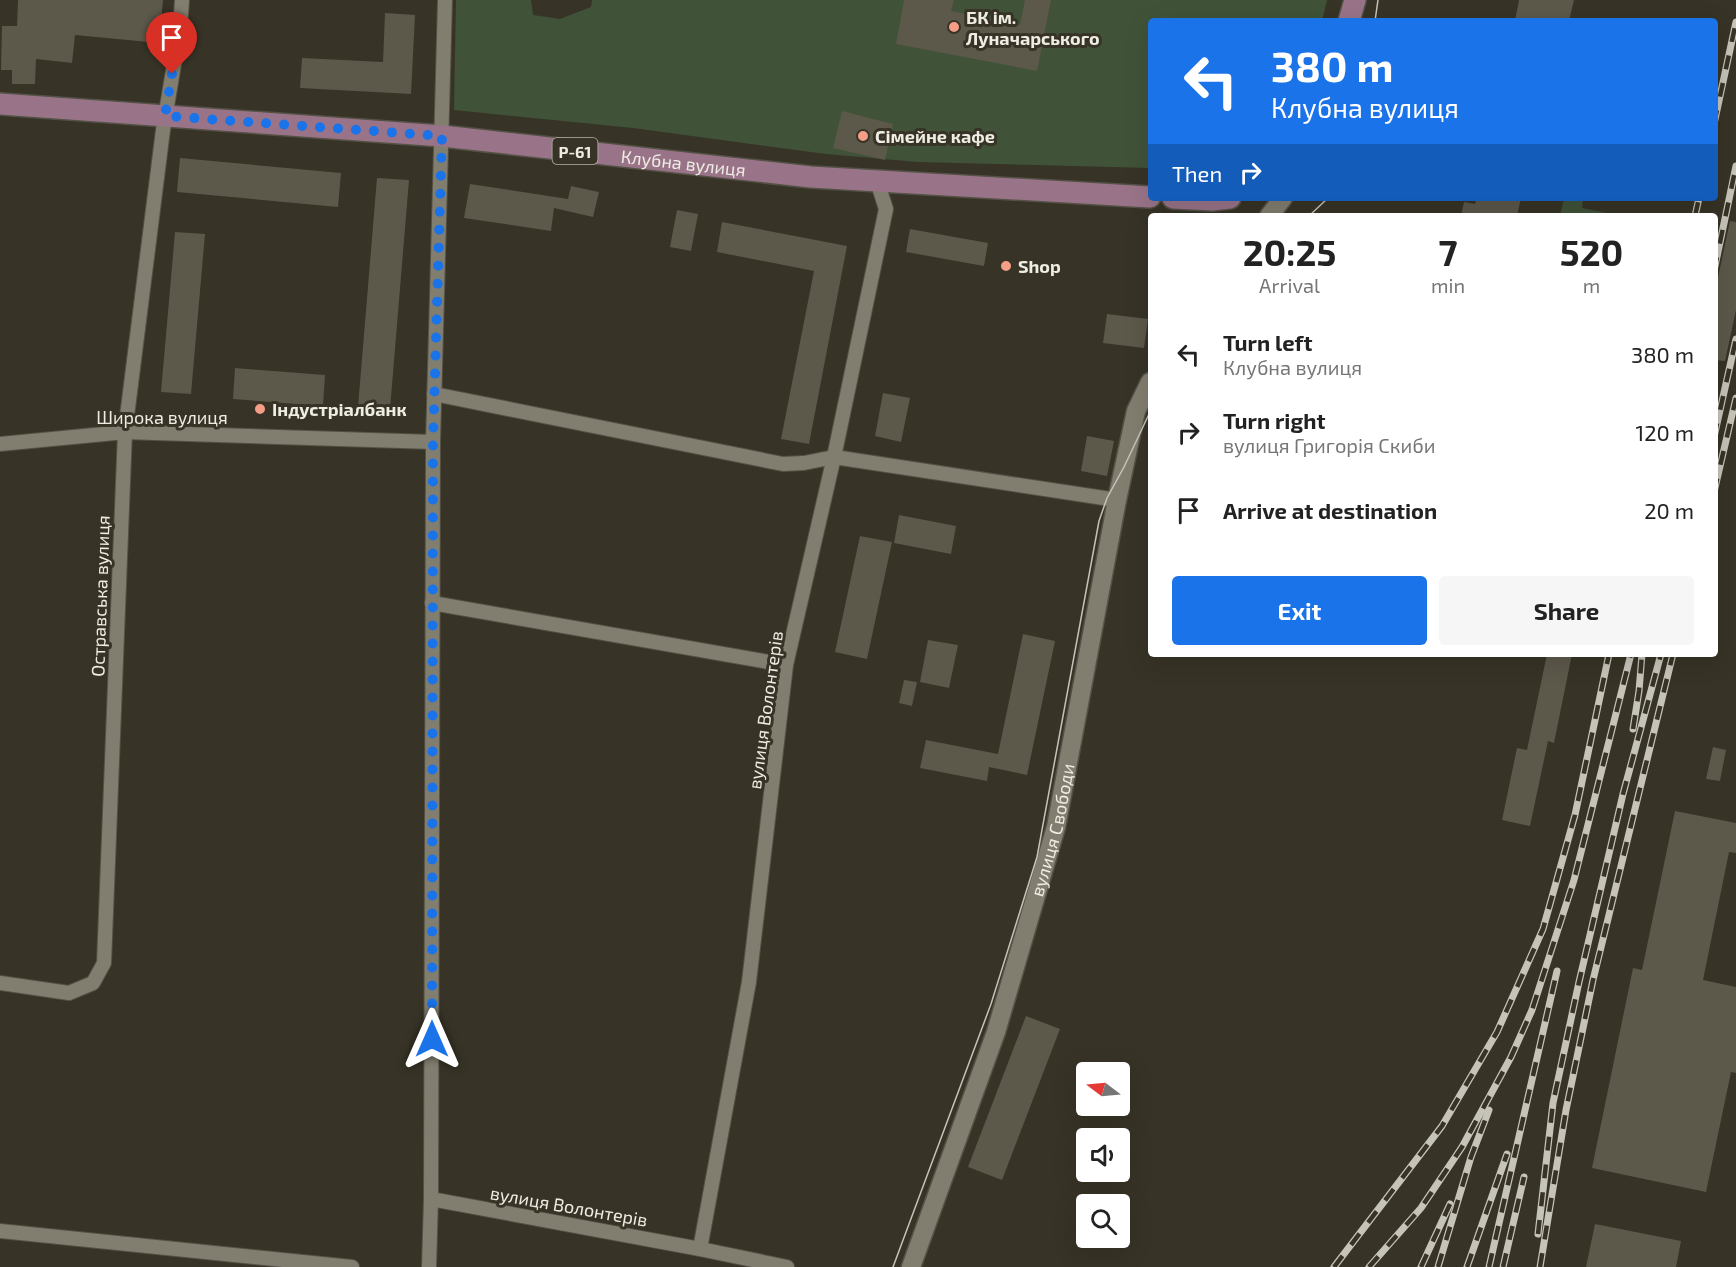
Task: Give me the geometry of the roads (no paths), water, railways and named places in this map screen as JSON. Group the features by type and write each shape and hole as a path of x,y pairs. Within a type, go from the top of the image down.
{"main road":[{"path":"1350,18 1355,0"},
{"name":"Клубна вулиця","path":"0,104 442,136 811,177 1148,197"}],"street":[{"name":"Остравська вулиця","path":"0,983 69,993 93,983 104,963 125,432 182,0"},
{"path":"429,1267 433,442 445,0"},
{"name":"вулиця Волонтерів","path":"700,1249 749,982 786,665 834,457 886,209 877,181"},
{"path":"1271,213 1281,201"},
{"name":"вулиця Свободи","path":"911,1267 996,1032 1056,827 1117,500 1136,411 1148,386"},
{"path":"434,394 783,464 804,463 834,457 1117,500"},
{"name":"Широка вулиця","path":"0,444 125,432 433,442"},
{"path":"432,603 786,665"},
{"name":"вулиця Волонтерів","path":"431,1199 787,1267"},
{"path":"0,1231 352,1267"}],"tram line":[{"path":"1375,18 1378,0"},
{"path":"1312,213 1325,201"},
{"path":"893,1267 991,1004 1037,857 1099,521 1107,498 1148,416"}],"railway":[{"path":"1718,105 1736,22"},
{"path":"1718,252 1736,166"},
{"path":"1696,213 1698,201"},
{"path":"1718,419 1736,339"},
{"path":"1718,475 1736,398"},
{"path":"1334,1267 1442,1126 1497,1032 1543,929 1575,815 1608,657"},
{"path":"1369,1267 1421,1208 1462,1147 1511,1057 1532,1010 1574,880 1630,657"},
{"path":"1633,729 1642,657"},
{"path":"1538,1234 1553,1103 1623,794 1660,657"},
{"path":"1540,1267 1566,1110 1593,980 1672,657"},
{"path":"1489,1267 1557,971"},
{"path":"1438,1267 1471,1157 1489,1110"},
{"path":"1467,1267 1507,1154"},
{"path":"1503,1267 1524,1177"},
{"path":"1421,1267 1450,1204"}],"place":[{"name":"БК ім. Луначарського","path":"954,27"},
{"name":"Сімейне кафе","path":"863,136"},
{"name":"Shop","path":"1006,266"},
{"name":"Індустріалбанк","path":"260,409"}]}
